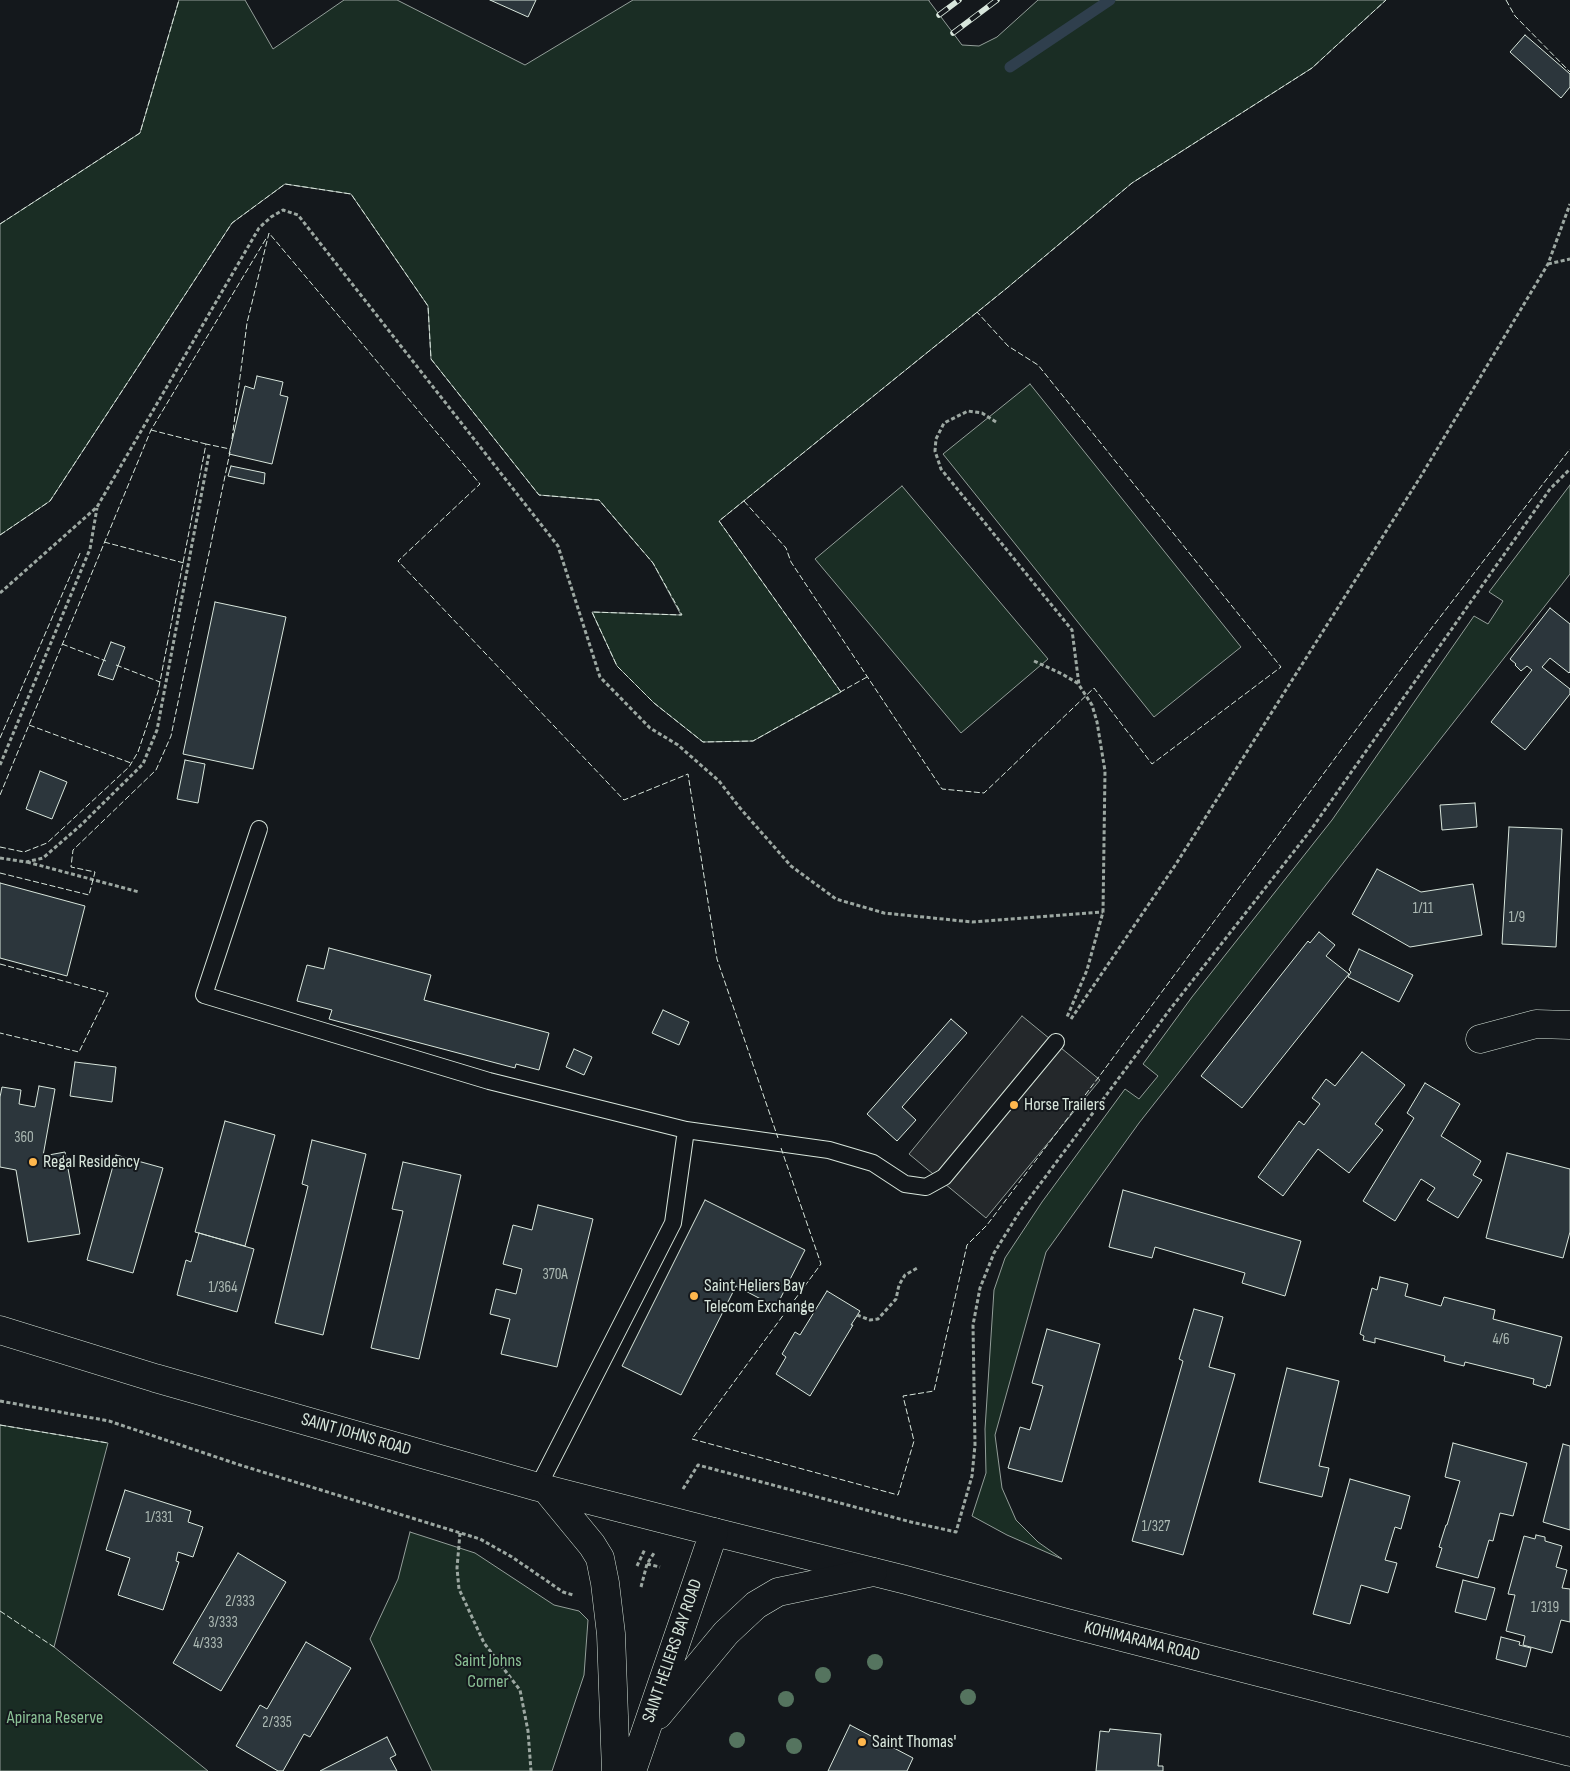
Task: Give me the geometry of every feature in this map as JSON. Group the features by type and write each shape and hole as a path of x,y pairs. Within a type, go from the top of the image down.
{"main road":[{"path":"1480,1039 1536,1024 1570,1025"},
{"name":"SAINT JOHNS ROAD","path":"0,1330 155,1378 542,1488 714,1532"},
{"path":"542,1488 592,1545 600,1558 606,1583 612,1634 616,1771"},
{"name":"KOHIMARAMA ROAD","path":"714,1532 1570,1752"},
{"name":"SAINT HELIERS BAY ROAD","path":"632,1771 714,1532"},
{"path":"647,1727 726,1633 756,1605 778,1592 873,1572"}],"lane":[{"path":"259,829 204,995 489,1081 686,1130 829,1150 873,1163 905,1184 926,1187 944,1177 1056,1042"},
{"path":"542,1488 673,1223 686,1130"}],"path":[{"path":"1056,1042 1176,864 1421,476 1548,264 1570,204"},
{"path":"0,593 97,507 259,228 271,217 283,210 298,215 558,546 600,677 650,728 678,745 719,780 740,808 791,866 836,899 884,914 972,922 1103,912"},
{"path":"1548,264 1570,259"},
{"path":"996,422 982,413 968,412 944,423 936,439 935,452 941,469 1072,630 1079,685"},
{"path":"26,862 43,858 81,825 142,764 157,730 209,454"},
{"path":"693,1473 698,1465 910,1522 956,1532 972,1476 975,1452 972,1325 980,1288 994,1253 1020,1211 1171,1008 1310,831 1550,488 1570,469"},
{"path":"0,765 90,549 97,507"},
{"path":"1034,661 1062,674 1079,685 1092,705 1097,722 1105,771 1103,912 1087,970 1056,1042"},
{"path":"0,858 26,862 139,892"},
{"path":"857,1315 870,1320 878,1319 896,1299 899,1286 905,1275 919,1267"},
{"path":"0,1400 109,1421 240,1465 460,1532 480,1539 512,1557 563,1592 573,1595 578,1590"},
{"path":"460,1532 457,1568 459,1589 484,1643 520,1690 528,1731 531,1771"},
{"path":"639,1595 647,1564 654,1553"},
{"path":"647,1564 660,1567"}],"green space":[{"path":"179,0 245,0 273,49 344,0 397,0 525,65 633,0 929,0 962,45 979,46 997,37 1038,0 1386,0 1312,68 1132,183 1007,288 719,521 841,692 753,741 703,742 654,703 617,666 592,612 681,615 653,563 599,500 539,495 431,359 428,306 351,194 285,184 232,223 50,501 0,535 0,224 140,133"},
{"path":"1030,384 1241,647 1154,717 943,454"},
{"path":"1570,485 1570,574 1139,1123 1046,1252 995,1435 1002,1488 1016,1520 1038,1542 1062,1559 1007,1535 972,1516 986,1473 985,1429 994,1290 1005,1258 1042,1202 1125,1089 1139,1099 1158,1076 1143,1064 1192,997 1332,820 1474,616 1488,624 1503,601 1489,592"},
{"path":"902,486 1048,659 961,733 815,559"},
{"name":"Apirana Reserve","path":"0,1425 108,1443 54,1647 208,1771 0,1771"},
{"name":"Saint Johns Corner","path":"410,1532 475,1553 554,1605 579,1611 588,1620 584,1675 552,1771 432,1771 370,1639 398,1579"}],"shaded area":[{"name":"Horse Trailers","path":"1022,1016 1100,1080 986,1218 909,1154"}],"building":[{"path":"490,0 536,0 528,17"},
{"path":"1525,35 1570,74 1570,87 1561,98 1510,52"},
{"path":"257,376 283,382 280,395 288,397 272,464 229,454 245,386 254,389"},
{"path":"231,466 265,473 264,484 228,476"},
{"path":"215,602 286,617 253,769 183,754"},
{"path":"1550,608 1570,624 1570,672 1550,658 1542,667 1570,689 1570,694 1525,750 1491,722 1532,670 1527,666 1521,671 1510,659"},
{"path":"111,642 125,647 113,680 98,675"},
{"path":"185,760 205,764 198,803 177,799"},
{"path":"40,771 67,782 52,819 26,809"},
{"path":"1475,803 1477,827 1442,830 1440,805"},
{"path":"1509,827 1562,829 1556,947 1502,944"},
{"path":"1377,869 1421,892 1473,884 1482,935 1410,947 1352,914"},
{"path":"0,883 85,906 67,976 0,958"},
{"path":"1319,932 1335,945 1326,956 1349,974 1242,1108 1201,1076 1308,941 1310,943"},
{"path":"329,948 431,975 424,1000 549,1033 539,1070 516,1064 515,1068 329,1019 332,1010 297,1001 307,965 324,969"},
{"path":"1359,949 1413,975 1399,1002 1348,977 1351,972 1349,970"},
{"path":"663,1010 689,1022 679,1045 652,1033"},
{"path":"951,1019 967,1033 902,1107 916,1120 897,1141 867,1114"},
{"path":"574,1049 592,1057 584,1075 566,1067"},
{"path":"1362,1052 1405,1085 1375,1124 1383,1130 1349,1173 1318,1149 1283,1196 1258,1177 1299,1121 1304,1125 1320,1104 1312,1098 1326,1079 1335,1086"},
{"path":"75,1062 116,1067 112,1102 70,1096"},
{"path":"1425,1083 1460,1104 1441,1136 1481,1161 1473,1175 1482,1180 1458,1218 1427,1200 1435,1188 1421,1179 1395,1221 1363,1201 1414,1118 1407,1113"},
{"name":"Regal Residency","path":"39,1086 55,1089 43,1156 65,1152 80,1234 28,1242 16,1170 0,1167 0,1097 2,1087 21,1090 19,1104 35,1107"},
{"path":"225,1121 275,1135 245,1246 195,1232"},
{"path":"312,1140 366,1154 323,1335 275,1323 308,1186 302,1184"},
{"path":"1507,1153 1570,1169 1570,1232 1563,1258 1486,1238"},
{"path":"116,1155 163,1168 133,1273 87,1260"},
{"path":"403,1162 461,1175 419,1359 371,1348 403,1211 392,1209"},
{"path":"1123,1190 1301,1241 1285,1296 1242,1283 1245,1273 1155,1247 1152,1258 1109,1247"},
{"name":"Saint Heliers Bay Telecom Exchange","path":"705,1200 805,1250 776,1307 736,1286 681,1395 622,1366"},
{"path":"538,1205 593,1219 557,1367 501,1354 510,1319 490,1314 496,1289 516,1294 522,1269 503,1264 513,1225 532,1230"},
{"path":"199,1233 254,1249 237,1312 177,1295 186,1260 191,1262"},
{"path":"1380,1277 1408,1284 1405,1296 1441,1306 1444,1297 1495,1310 1493,1319 1562,1337 1550,1386 1547,1385 1546,1388 1533,1384 1534,1379 1465,1362 1464,1366 1444,1361 1445,1356 1375,1338 1375,1343 1363,1340 1364,1336 1360,1334 1372,1288 1377,1290"},
{"path":"827,1291 860,1311 810,1396 776,1374 786,1357 782,1354 795,1332 800,1335"},
{"path":"1194,1309 1223,1317 1209,1367 1235,1374 1183,1555 1132,1541 1183,1361 1179,1359"},
{"path":"1047,1329 1100,1344 1062,1482 1008,1468 1020,1427 1030,1430 1043,1386 1032,1383"},
{"path":"1287,1368 1339,1381 1319,1466 1329,1468 1322,1497 1259,1482"},
{"path":"1453,1443 1527,1463 1513,1516 1500,1513 1493,1541 1489,1540 1478,1578 1436,1567 1442,1548 1439,1547 1460,1481 1445,1477"},
{"path":"1563,1444 1570,1446 1570,1530 1543,1522"},
{"path":"1350,1479 1410,1496 1401,1529 1395,1527 1385,1560 1397,1563 1388,1593 1361,1585 1350,1624 1313,1614"},
{"path":"125,1490 191,1511 188,1522 203,1527 193,1557 178,1552 176,1561 179,1562 163,1610 118,1595 130,1558 106,1550"},
{"path":"1536,1535 1545,1537 1545,1541 1562,1546 1556,1567 1567,1570 1562,1588 1570,1589 1570,1622 1561,1620 1552,1653 1523,1645 1525,1636 1506,1631 1515,1595 1508,1594 1524,1536 1535,1539"},
{"path":"238,1553 286,1582 221,1691 173,1663"},
{"path":"1463,1580 1495,1588 1486,1620 1455,1612"},
{"path":"1501,1637 1520,1642 1519,1645 1531,1648 1526,1667 1496,1659"},
{"path":"306,1642 351,1668 310,1737 304,1734 283,1771 278,1771 236,1746 260,1705 267,1709"},
{"name":"Saint Thomas'","path":"850,1725 913,1758 907,1771 828,1771"},
{"path":"1110,1729 1161,1734 1158,1766 1163,1766 1163,1771 1096,1771 1100,1731 1109,1732"},
{"path":"387,1737 396,1755 390,1758 397,1771 320,1771"}],"waterway":[{"path":"1010,67 1110,0"}],"railway":[{"path":"939,15 959,0"},
{"path":"953,33 997,0"}],"fence":[{"path":"0,224 140,133 179,0"},
{"path":"841,692 719,521 1007,288 1132,183 1312,68 1386,0"},
{"path":"1506,0 1515,16 1570,72"},
{"path":"0,535 50,501 232,223 285,184 351,194 428,306 431,359 539,495 599,500 653,563 682,615 592,612 617,666 654,703 703,742 753,741 867,677"},
{"path":"232,439 247,323 269,233 480,484 398,561 624,800 688,774 717,959 778,1138"},
{"path":"0,795 151,430 267,237"},
{"path":"744,501 786,548 791,562 942,789 984,793 1094,688 1152,764 1281,667 1038,365 1008,346 977,312"},
{"path":"151,430 206,444"},
{"path":"0,847 24,852 47,843 129,767 138,752 158,692 206,444 230,449"},
{"path":"781,1148 821,1264 692,1439 898,1495 914,1441 903,1396 934,1391 967,1245 987,1225 1427,634 1570,449"},
{"path":"0,873 89,895 95,872 71,867 73,850 156,770 171,736 230,452"},
{"path":"104,542 184,563"},
{"path":"0,738 81,551"},
{"path":"62,644 106,661"},
{"path":"116,665 160,682"},
{"path":"29,725 131,763"},
{"path":"0,964 108,993 79,1052 0,1033"},
{"path":"0,1425 108,1443"},
{"path":"0,1611 54,1647"}],"place":[{"name":"Horse Trailers","path":"1014,1105"},
{"name":"Regal Residency","path":"33,1162"},
{"name":"Saint Heliers Bay Telecom Exchange","path":"694,1296"},
{"name":"Saint Thomas'","path":"862,1742"}]}
